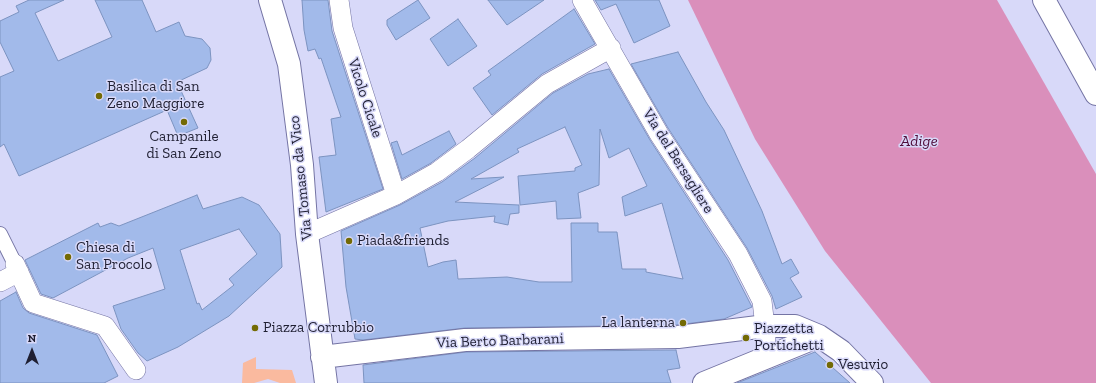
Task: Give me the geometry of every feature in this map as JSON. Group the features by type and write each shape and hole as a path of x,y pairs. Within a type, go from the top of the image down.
{"street":[{"name":"Via Tomaso da Vico","path":"270,0 289,64 302,166 307,234 322,357"},
{"name":"Vicolo Cicale","path":"339,0 344,28 396,194"},
{"name":"Via del Bersagliere","path":"582,0 611,48 659,134 738,254 762,301 766,326"},
{"path":"1044,0 1096,94"},
{"path":"307,234 396,194 437,172 468,149 547,84 611,48"},
{"path":"0,234 33,303 105,326 136,377"},
{"path":"0,282 17,268"},
{"path":"762,360 765,353 766,326 795,326 819,336 842,351 872,383"},
{"name":"Via Berto Barbarani","path":"322,357 465,340 678,337 766,326"},
{"path":"704,383 819,336"},
{"path":"322,357 326,383"}],"shaded area":[{"path":"256,357 256,369 292,370 296,383 280,383 268,379 254,383 242,383 243,363"}],"water":[{"name":"Adige","path":"688,0 997,0 1096,174 1096,383 931,383 825,251 755,139"}],"building":[{"name":"Basilica di San Zeno Maggiore","path":"29,0 64,0 35,13 58,61 112,37 95,0 142,0 156,32 179,22 185,36 202,39 210,48 211,60 207,68 177,82 198,128 178,136 167,110 19,176 4,144 0,147 0,77 14,71 0,42 0,21 19,12 16,6"},
{"path":"302,0 328,0 332,31 383,189 326,212 319,157 336,155 331,119 341,117 321,58 319,59 315,49 308,51 304,30"},
{"path":"418,0 430,18 396,40 387,25 387,20"},
{"path":"488,0 544,0 507,25"},
{"path":"595,0 659,0 670,26 634,43 616,4 601,10"},
{"path":"574,9 595,44 542,74 492,115 473,88 491,75 488,71"},
{"path":"458,19 477,46 448,66 430,39"},
{"path":"678,52 706,102 724,130 762,211 782,264 791,259 799,273 790,278 802,297 776,309 772,296 747,248 668,128 631,64"},
{"path":"609,69 650,140 728,260 752,307 724,319 677,325 465,328 363,340 355,339 346,287 341,231 400,205 442,182 475,158 553,93 588,74","holes":["565,127 582,165 575,168 575,171 518,176 520,205 556,201 557,219 581,218 578,193 599,185 600,129 609,158 629,148 647,186 622,197 625,216 662,203 683,279 646,272 646,269 622,269 617,232 598,232 598,223 571,223 572,282 539,282 507,277 458,279 456,260 443,262 428,267 420,228 448,221 495,216 494,222 508,225 510,214 519,213 519,205 455,202 504,177 471,179 519,152 517,149"]},
{"path":"449,131 456,144 431,163 402,179 391,143 397,141 402,155"},
{"path":"197,195 203,209 242,197 259,205 280,234 282,267 229,316 178,347 147,361 138,353 121,329 113,306 165,289 153,248 128,258 53,298 41,294 25,260 98,223 100,227 111,223 119,226","holes":["239,229 257,254 229,279 234,285 202,310 199,303 197,304 180,250"]},
{"path":"16,292 23,308 29,313 97,335 118,376 104,383 0,383 0,301"},
{"path":"676,350 680,368 667,370 671,383 364,383 363,365 466,352"},
{"path":"815,352 850,383 737,383 795,360"}],"place":[{"name":"Basilica di San Zeno Maggiore","path":"99,96"},
{"name":"Campanile di San Zeno","path":"184,122"},
{"name":"Piada&friends","path":"349,241"},
{"name":"Chiesa di San Procolo","path":"68,257"},
{"name":"La lanterna","path":"683,323"},
{"name":"Piazza Corrubbio","path":"255,328"},
{"name":"Piazzetta Portichetti","path":"746,338"},
{"name":"Vesuvio","path":"830,365"}]}
